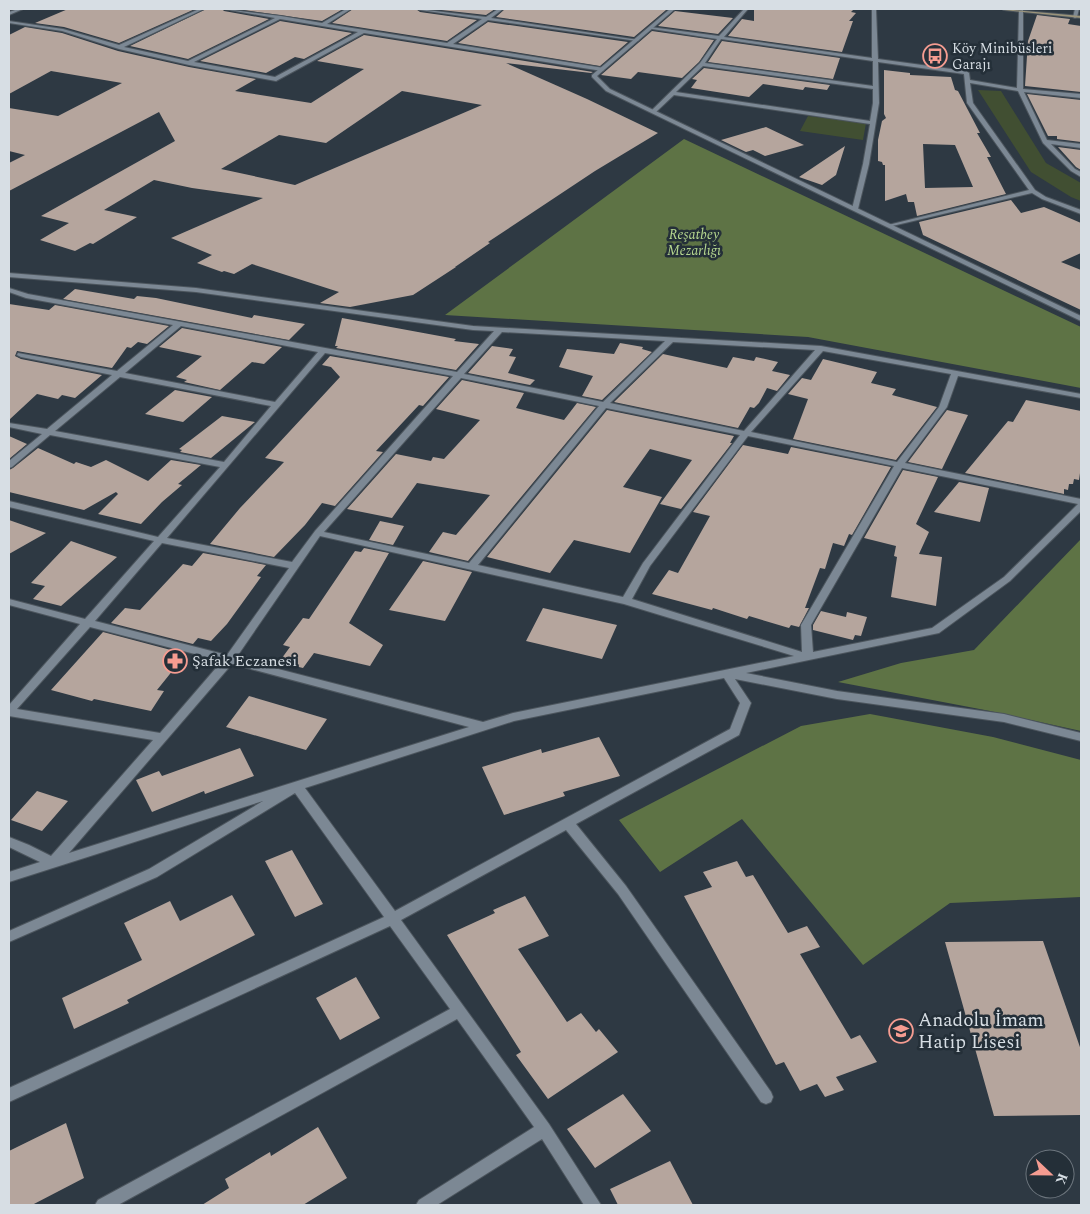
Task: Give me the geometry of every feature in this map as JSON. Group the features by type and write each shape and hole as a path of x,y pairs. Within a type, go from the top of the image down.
{"main road":[{"path":"1004,9 1078,17"}],"street":[{"path":"9,14 21,9"},
{"path":"119,47 202,9"},
{"path":"226,9 602,69"},
{"path":"323,24 349,9"},
{"path":"420,9 637,40"},
{"path":"450,44 501,9"},
{"path":"673,9 594,76 608,90 1081,319"},
{"path":"654,111 702,64 720,38 746,9"},
{"path":"855,209 863,178 876,103 874,9"},
{"path":"1077,9 1078,17"},
{"path":"1021,11 1020,90 1045,142 1073,170 1081,175"},
{"path":"189,63 281,17"},
{"path":"9,22 63,30 119,47 189,63 276,79 365,30"},
{"path":"652,28 966,73 970,103 1033,191 1044,198 1081,212"},
{"path":"702,64 875,88"},
{"path":"968,81 1020,90 1081,96"},
{"path":"672,93 872,123"},
{"path":"1045,142 1081,146"},
{"path":"890,226 1033,191"},
{"path":"9,283 22,276"},
{"path":"9,277 22,276 196,290 473,328 821,348 1081,396"},
{"path":"9,290 26,296 459,375 1081,502"},
{"path":"9,465 179,324"},
{"path":"53,863 229,660 318,533 500,329"},
{"path":"471,567 604,405 672,339"},
{"path":"626,601 646,564 746,433 821,348"},
{"path":"162,738 9,712 226,465 323,350"},
{"path":"21,355 276,405"},
{"path":"808,657 806,625 899,465 943,407 955,373"},
{"path":"9,425 226,465"},
{"path":"9,504 160,540 295,566"},
{"path":"9,877 513,717 935,631 1007,579 1081,506"},
{"path":"318,533 626,601 808,657"},
{"path":"9,602 483,727"},
{"path":"726,674 837,695 1004,718 1081,737"},
{"path":"9,1094 392,918 735,732 746,703 726,674"},
{"path":"297,786 544,1129 593,1205"},
{"path":"9,937 153,873 297,786"},
{"path":"568,823 622,890 766,1097"},
{"path":"9,842 26,848 53,863"},
{"path":"103,1205 459,1011"},
{"path":"424,1205 544,1129"}],"green space":[{"path":"978,90 1001,91 1046,163 1081,183 1081,201 1071,197 1031,172"},
{"path":"808,116 866,123 863,140 800,131"},
{"name":"Reşatbey Mezarlığı","path":"684,139 1081,327 1081,388 808,337 445,315"},
{"path":"1081,539 1081,731 990,711 838,682 901,663 974,650"},
{"path":"870,714 993,737 1081,760 1081,897 950,903 863,965 742,819 660,872 619,820 801,726"}],"building":[{"path":"68,9 195,9 119,43 64,27 35,23"},
{"path":"206,9 222,9 224,11 269,19 188,59 130,46"},
{"path":"237,9 343,9 322,21"},
{"path":"353,9 416,9 420,12 477,20 447,41 332,23"},
{"path":"432,9 495,9 486,15"},
{"path":"505,9 666,10 634,37 496,17"},
{"path":"754,9 854,9 851,12 856,13 849,21 853,21 842,52 728,36 742,19 754,21"},
{"path":"675,11 733,18 718,34 658,26"},
{"path":"1037,15 1070,19 1068,24 1081,26 1081,92 1025,86 1028,41"},
{"path":"280,21 352,33 304,59 295,57 266,73 200,61"},
{"path":"488,22 628,42 600,66 458,43"},
{"path":"25,27 62,33 118,51 189,67 256,79 235,91 311,103 364,69 317,61 364,35 593,72 506,63 658,133 595,171 488,242 490,243 413,295 350,307 320,303 339,292 252,264 234,274 222,272 197,263 212,255 171,238 263,198 192,188 154,180 104,210 137,217 93,244 90,243 75,251 40,240 69,223 41,216 175,141 159,112 9,191 9,163 25,155 9,151 9,108 58,116 122,83 51,71 9,94 9,35","holes":["402,91 482,105 295,185 221,169 279,135 326,143"]},
{"path":"652,31 714,40 699,62 682,78 638,72 631,79 601,75"},
{"path":"722,41 840,58 833,79 708,62"},
{"path":"704,68 830,85 827,90 805,87 803,90 763,84 749,97 691,88 697,80 692,79"},
{"path":"884,70 910,73 910,75 951,77 955,90 958,91 980,133 977,133 991,157 987,157 1006,194 917,216 914,202 908,202 906,194 885,201 885,165 878,161 878,140 882,121 886,118 884,114","holes":["923,144 955,145 973,187 925,188"]},
{"path":"1027,94 1081,100 1081,142 1057,139 1057,136 1048,136"},
{"path":"766,127 804,145 765,156 753,150 746,152 721,140"},
{"path":"845,146 836,175 822,185 799,177"},
{"path":"1058,147 1081,150 1081,170 1076,167"},
{"path":"1011,200 1021,213 1044,207 1081,223 1081,253 1061,262 1081,270 1081,310 923,235 919,222"},
{"path":"75,289 134,299 137,296 156,298 252,318 254,315 305,324 289,340 63,299"},
{"path":"9,304 49,310 55,305 169,326 147,344 138,342 131,348 127,347 112,368 17,351 15,356 21,359 102,375 75,398 62,395 58,399 37,394 9,420"},
{"path":"342,318 456,339 454,341 479,344 456,370 336,348 338,346 335,346"},
{"path":"182,328 282,347 264,364 252,362 220,390 184,382 187,380 176,377 202,356 159,347"},
{"path":"620,343 643,347 642,349 652,352 602,400 582,396 593,376 559,367 567,349 614,354"},
{"path":"492,346 513,349 509,356 516,357 508,373 535,380 530,385 468,373"},
{"path":"663,354 727,368 733,357 754,361 756,357 778,362 772,371 790,375 777,391 767,388 759,403 754,408 750,407 738,428 614,402"},
{"path":"330,356 449,377 423,406 419,405 376,451 383,452 335,506 322,503 305,525 274,557 210,544 240,508 284,462 265,458 340,377 331,367 322,365"},
{"path":"823,359 877,372 871,383 896,389 892,395 937,407 896,460 793,439 808,399 788,394 802,378 811,380"},
{"path":"462,380 524,393 516,408 564,420 577,403 596,407 468,561 429,552 443,532 456,535 490,495 417,483 392,518 347,509 396,454 431,461 433,457 444,459 480,420 436,409"},
{"path":"175,390 212,397 183,422 145,414"},
{"path":"1026,400 1081,411 1081,466 1079,480 1074,479 1073,484 1069,484 1068,490 1064,489 1064,494 965,473 1008,421 1013,422"},
{"path":"607,410 734,436 730,443 732,443 681,509 660,504 692,460 650,449 623,487 662,497 630,553 574,540 550,573 487,557"},
{"path":"947,410 968,415 942,469 908,462"},
{"path":"222,416 255,422 211,458 180,452 182,450 179,449"},
{"path":"9,436 27,444 9,459"},
{"path":"743,445 788,454 791,447 891,467 852,535 849,534 844,546 833,543 825,569 820,568 805,608 809,608 799,627 791,625 789,628 749,616 747,619 713,608 712,610 652,594 669,570 678,573 710,516 693,512"},
{"path":"38,448 74,464 76,462 91,467 106,460 148,481 171,460 201,465 178,484 182,485 141,524 98,514 118,494 116,492 84,510 9,492 9,470"},
{"path":"903,470 938,477 916,524 929,532 919,554 942,557 936,606 891,597 897,557 894,556 896,546 864,538"},
{"path":"959,482 989,488 980,522 934,512"},
{"path":"9,520 46,533 9,554"},
{"path":"380,521 404,526 393,545 369,540"},
{"path":"71,541 117,557 61,606 33,599 45,586 31,583"},
{"path":"364,548 389,553 349,623 383,645 370,666 314,653 303,668 279,662 290,647 283,645 303,618 309,619 355,551 361,552"},
{"path":"203,553 266,565 257,576 261,577 227,624 211,641 198,638 193,644 111,623 125,608 140,610 183,564 192,566"},
{"path":"423,561 472,572 445,621 389,610"},
{"path":"543,608 617,625 602,659 526,641"},
{"path":"821,611 846,617 847,612 867,617 861,636 855,635 853,640 813,630 813,625"},
{"path":"103,632 186,654 157,690 164,691 151,711 94,699 92,701 51,690"},
{"path":"249,696 327,719 306,750 226,727"},
{"path":"599,737 620,776 563,792 565,796 504,815 482,767 541,749 542,753"},
{"path":"240,748 254,776 205,794 204,791 152,812 136,780 159,771 162,776"},
{"path":"37,791 68,801 42,831 11,820"},
{"path":"292,850 323,904 295,917 265,861"},
{"path":"737,861 746,877 753,875 788,933 807,926 820,947 800,954 851,1039 860,1035 877,1062 836,1077 844,1090 825,1097 817,1084 800,1091 784,1062 776,1065 684,896 712,887 703,872"},
{"path":"232,895 255,935 127,1000 129,1003 74,1029 62,998 142,960 124,923 170,901 180,921"},
{"path":"525,896 549,936 518,949 567,1022 581,1013 596,1032 599,1029 618,1052 548,1099 516,1055 521,1052 447,935 495,913 493,910"},
{"path":"1043,941 1081,1050 1081,1115 994,1116 945,942"},
{"path":"356,977 380,1018 340,1040 316,998"},
{"path":"623,1094 651,1131 595,1168 567,1129"},
{"path":"66,1123 84,1178 32,1205 9,1205 9,1151"},
{"path":"318,1127 347,1178 303,1205 202,1205 229,1188 225,1179 270,1152 271,1156"},
{"path":"670,1161 693,1205 618,1205 610,1189"}],"place":[{"name":"Köy Minibüsleri Garajı","path":"935,56"},
{"name":"Şafak Eczanesi","path":"175,661"},
{"name":"Anadolu İmam Hatip Lisesi","path":"901,1031"}]}
